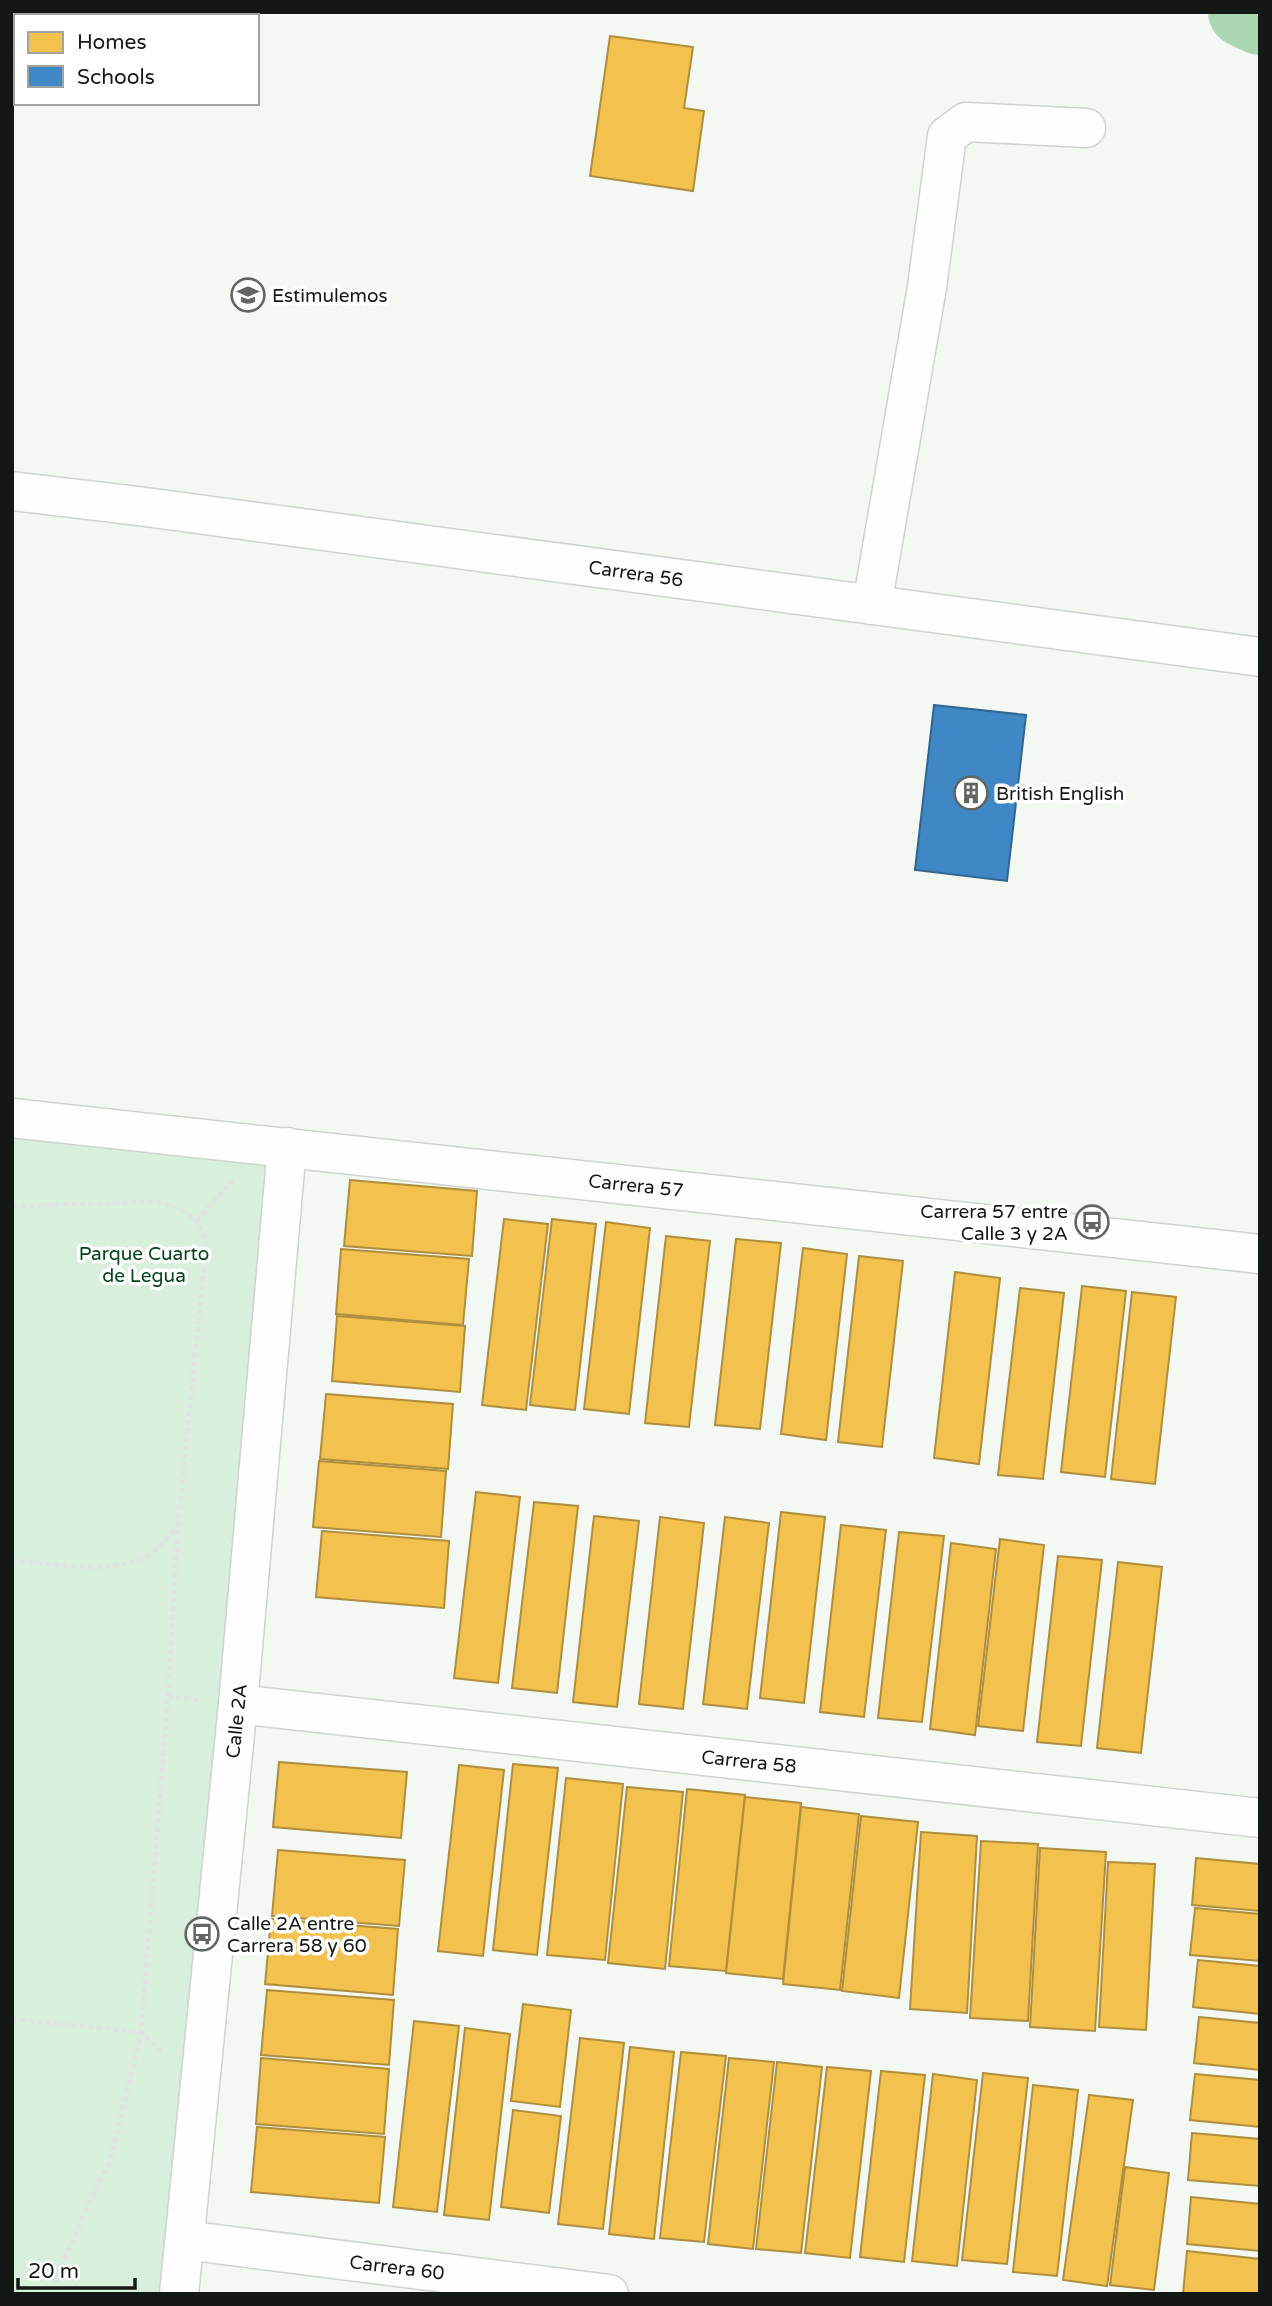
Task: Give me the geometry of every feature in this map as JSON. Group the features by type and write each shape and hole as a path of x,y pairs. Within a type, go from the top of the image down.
{"street":[{"path":"872,605 927,287 947,136 966,122 1086,128"},
{"name":"Carrera 56","path":"12,491 1260,657"},
{"name":"Carrera 57","path":"12,1118 1260,1254"},
{"name":"Calle 2A","path":"178,2294 238,1704 287,1147"},
{"name":"Carrera 58","path":"238,1704 1260,1818"},
{"name":"Carrera 60","path":"185,2240 609,2294"}],"path":[{"path":"12,1206 156,1202 177,1206 196,1221 204,1235 206,1247 178,1525 168,1696 141,2032 109,2165 98,2183 49,2294"},
{"path":"12,1560 73,1566 111,1565 143,1558 160,1547 178,1525"},
{"path":"12,2019 141,2032 169,2059"}],"green space":[{"name":"Parque Cuarto de Legua","path":"12,1118 287,1147 179,2294 12,2294"}],"building: Homes":[{"path":"610,36 693,47 684,108 704,111 693,191 590,176"},
{"path":"350,1180 477,1191 472,1256 344,1246"},
{"path":"504,1219 548,1224 526,1410 482,1405"},
{"path":"552,1219 596,1224 575,1410 530,1405"},
{"path":"606,1222 650,1228 629,1414 584,1409"},
{"path":"666,1236 710,1241 689,1427 645,1423"},
{"path":"736,1239 781,1243 760,1429 715,1425"},
{"path":"803,1248 847,1254 826,1440 781,1434"},
{"path":"341,1249 469,1259 463,1325 336,1314"},
{"path":"859,1256 903,1261 882,1447 838,1442"},
{"path":"955,1272 1000,1278 979,1464 934,1458"},
{"path":"1082,1286 1126,1291 1105,1477 1061,1472"},
{"path":"1020,1288 1064,1293 1043,1479 998,1475"},
{"path":"1132,1292 1176,1297 1155,1484 1111,1479"},
{"path":"337,1316 465,1326 460,1392 332,1381"},
{"path":"326,1394 453,1404 448,1469 320,1459"},
{"path":"319,1461 446,1471 441,1537 313,1527"},
{"path":"476,1492 520,1497 498,1683 454,1678"},
{"path":"534,1502 578,1506 557,1693 512,1688"},
{"path":"781,1512 825,1517 804,1703 760,1698"},
{"path":"594,1516 639,1521 617,1707 573,1702"},
{"path":"660,1517 704,1523 683,1709 639,1704"},
{"path":"725,1517 769,1523 747,1709 703,1704"},
{"path":"841,1525 886,1530 864,1717 820,1712"},
{"path":"322,1531 449,1541 444,1608 316,1597"},
{"path":"899,1532 944,1536 922,1722 878,1718"},
{"path":"1000,1539 1044,1545 1023,1731 978,1726"},
{"path":"951,1543 996,1549 975,1735 930,1729"},
{"path":"1058,1556 1102,1560 1081,1746 1037,1742"},
{"path":"1118,1562 1162,1567 1141,1753 1097,1748"},
{"path":"279,1762 407,1772 401,1838 273,1827"},
{"path":"513,1764 558,1768 537,1955 493,1950"},
{"path":"459,1765 504,1770 483,1956 438,1951"},
{"path":"566,1778 623,1784 605,1960 547,1955"},
{"path":"627,1787 683,1792 665,1969 608,1963"},
{"path":"687,1789 745,1795 726,1971 669,1966"},
{"path":"745,1797 801,1803 783,1979 726,1973"},
{"path":"801,1807 859,1814 840,1990 783,1984"},
{"path":"861,1816 918,1822 899,1998 842,1991"},
{"path":"921,1832 977,1836 967,2013 910,2009"},
{"path":"981,1841 1038,1844 1028,2021 970,2018"},
{"path":"1040,1848 1106,1852 1095,2031 1030,2027"},
{"path":"278,1850 405,1860 399,1926 272,1916"},
{"path":"1196,1858 1260,1864 1260,1911 1192,1905"},
{"path":"1108,1862 1155,1864 1146,2030 1099,2027"},
{"path":"1195,1908 1260,1914 1260,1961 1190,1955"},
{"path":"271,1919 398,1929 393,1995 265,1984"},
{"path":"1198,1960 1260,1966 1260,2014 1193,2007"},
{"path":"267,1990 394,2000 389,2065 261,2055"},
{"path":"523,2004 571,2010 560,2107 511,2101"},
{"path":"1199,2017 1260,2023 1260,2070 1194,2063"},
{"path":"414,2021 459,2026 437,2212 393,2207"},
{"path":"465,2028 510,2034 489,2220 444,2215"},
{"path":"580,2038 624,2043 603,2229 558,2224"},
{"path":"630,2047 674,2052 654,2239 609,2234"},
{"path":"681,2052 726,2056 704,2242 660,2238"},
{"path":"261,2058 389,2069 384,2134 256,2124"},
{"path":"729,2058 774,2062 753,2249 708,2244"},
{"path":"777,2062 822,2067 801,2253 756,2249"},
{"path":"827,2067 871,2071 850,2258 805,2253"},
{"path":"881,2071 925,2075 904,2262 860,2257"},
{"path":"983,2073 1028,2078 1007,2264 962,2260"},
{"path":"933,2074 977,2080 957,2266 912,2261"},
{"path":"1195,2074 1260,2080 1260,2127 1190,2120"},
{"path":"1033,2085 1078,2090 1057,2276 1013,2272"},
{"path":"1089,2095 1133,2100 1107,2286 1063,2280"},
{"path":"513,2110 561,2116 549,2213 501,2207"},
{"path":"257,2127 385,2137 379,2203 251,2192"},
{"path":"1192,2133 1260,2139 1260,2186 1188,2180"},
{"path":"1125,2167 1169,2173 1154,2290 1110,2285"},
{"path":"1191,2197 1260,2204 1260,2251 1187,2244"},
{"path":"1187,2251 1260,2259 1260,2294 1183,2294"}],"building: Schools":[{"name":"British English","path":"934,705 1026,715 1007,881 915,870"}],"waterway":[{"path":"1243,12 1260,20"}],"place":[{"name":"Estimulemos","path":"248,295"},
{"name":"British English","path":"971,793"},
{"name":"Carrera 57 entre Calle 3 y 2A","path":"1092,1222"},
{"name":"Calle 2A entre Carrera 58 y 60","path":"202,1934"}]}
